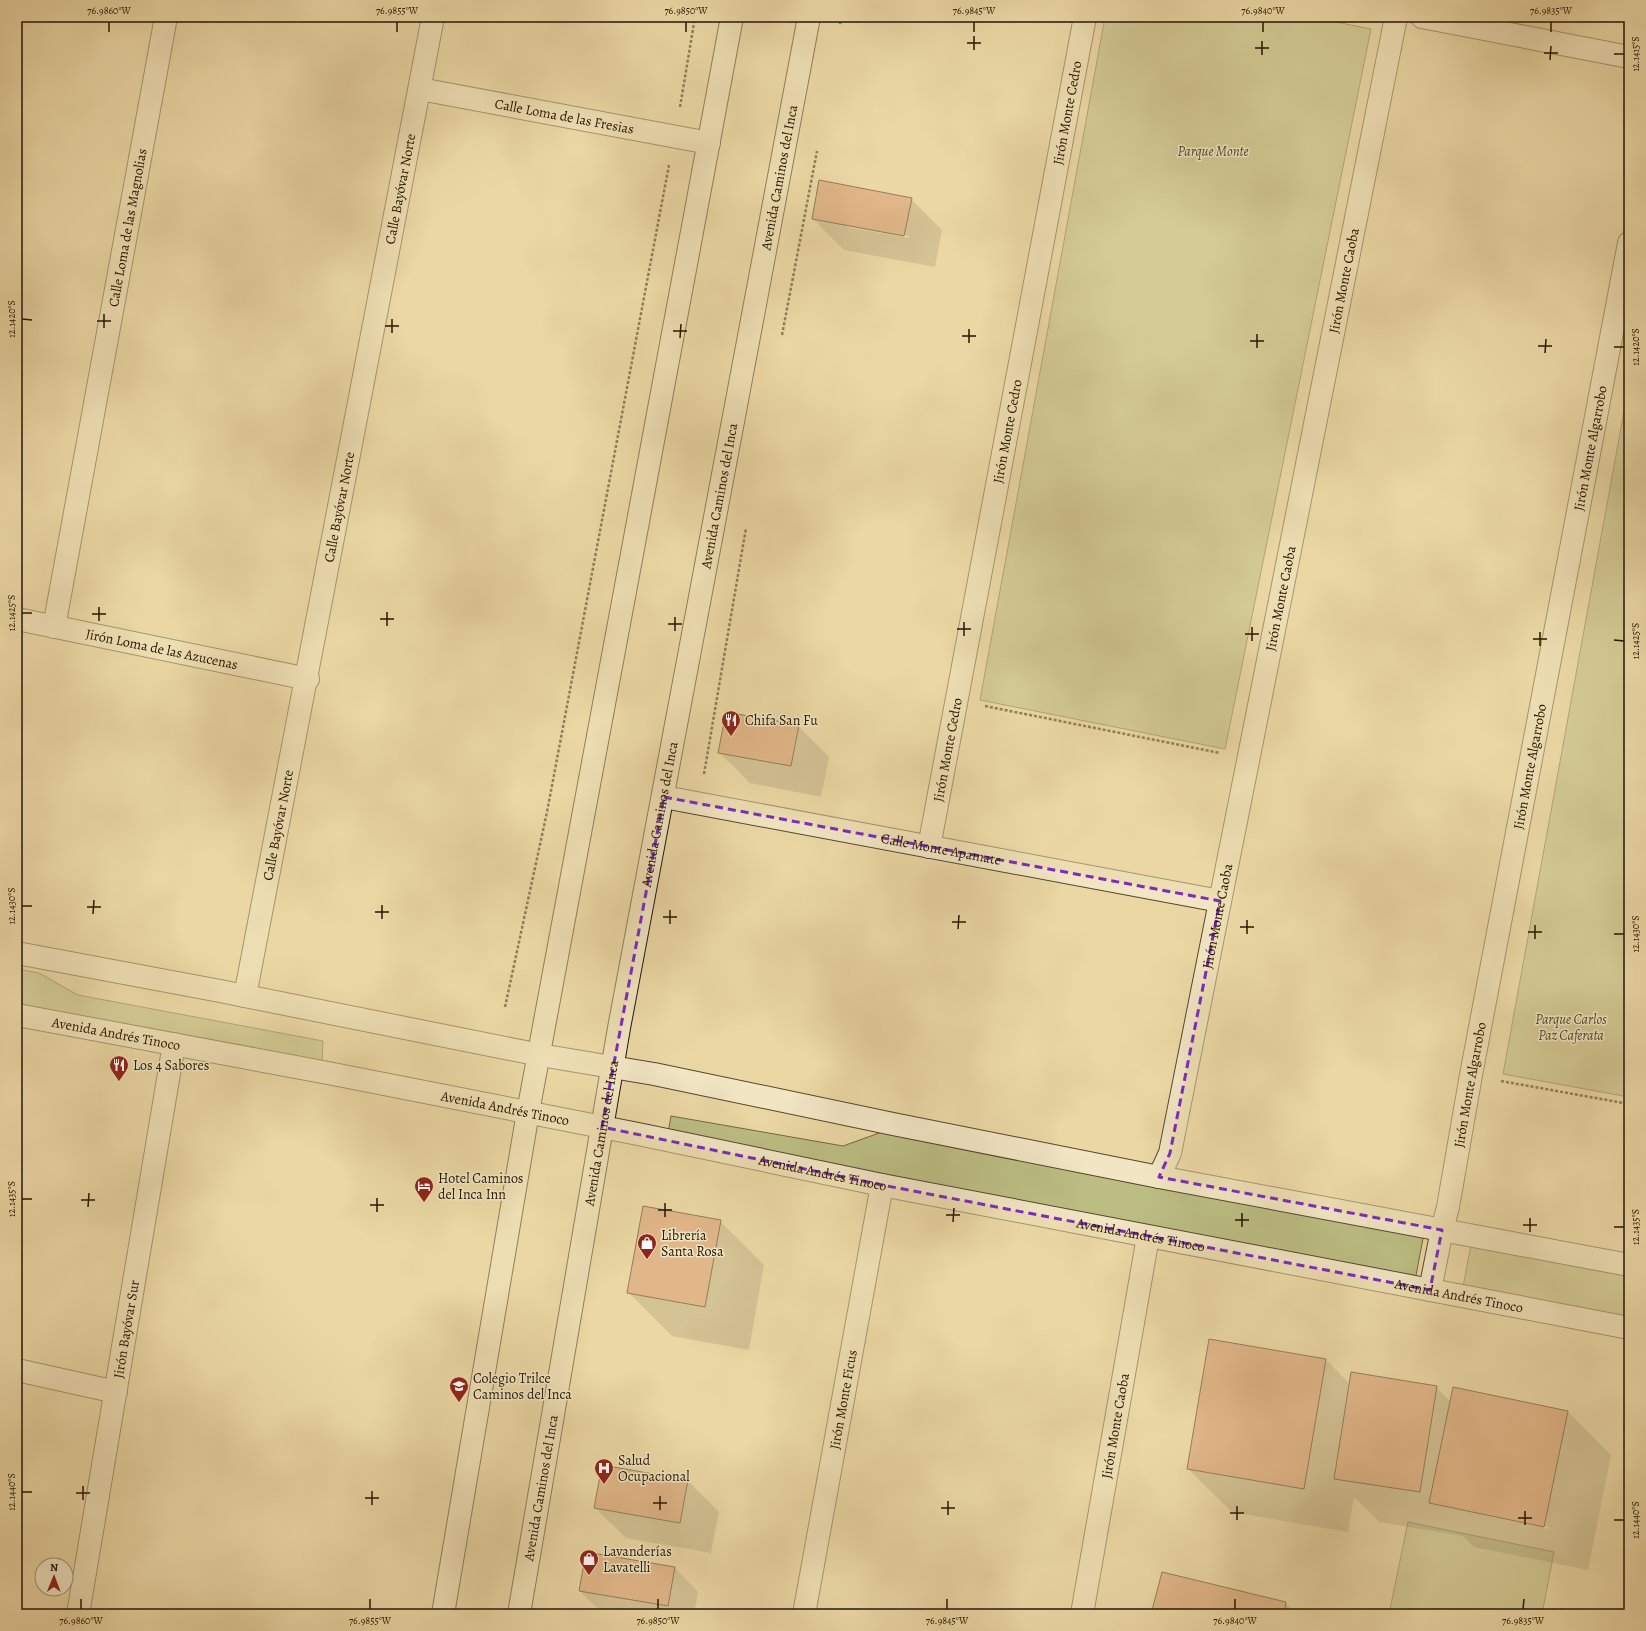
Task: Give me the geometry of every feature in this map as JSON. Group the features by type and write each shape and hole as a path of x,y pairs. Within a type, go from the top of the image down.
{"street":[{"name":"Calle Loma de las Magnolias","path":"54,627 166,17"},
{"name":"Calle Bayóvar Norte","path":"245,996 308,679 433,17"},
{"path":"443,1614 528,1112 540,1056 732,17"},
{"name":"Avenida Caminos del Inca","path":"519,1614 612,1068 809,17"},
{"name":"Jirón Monte Cedro","path":"929,846 1085,17"},
{"name":"Jirón Monte Caoba","path":"1159,1176 1170,1153 1396,17"},
{"path":"1422,17 1629,57"},
{"name":"Calle Loma de las Fresias","path":"420,89 709,143"},
{"name":"Jirón Monte Algarrobo","path":"1430,1290 1448,1207 1471,1075 1629,243"},
{"name":"Jirón Loma de las Azucenas","path":"17,619 308,679"},
{"name":"Calle Monte Apamate","path":"664,797 1220,901"},
{"path":"17,953 245,996 540,1056 654,1074 893,1124 1629,1265"},
{"name":"Avenida Andrés Tinoco","path":"17,1015 528,1112 882,1185 1148,1237 1629,1328"},
{"name":"Jirón Bayóvar Sur","path":"78,1614 174,1044"},
{"name":"Jirón Monte Ficus","path":"804,1614 882,1185"},
{"name":"Jirón Monte Caoba","path":"1082,1614 1148,1237"},
{"path":"17,1370 116,1392"}],"path":[{"path":"505,1007 548,812 675,136 695,17"},
{"path":"840,25 842,17"},
{"path":"781,340 817,148"},
{"path":"699,803 746,525"},
{"path":"957,700 1248,758"},
{"path":"1471,1075 1629,1104"}],"highlighted area":[{"path":"664,797 1220,901 1170,1153 1159,1177 1442,1230 1430,1290 882,1185 602,1127"}],"green space":[{"name":"Parque Monte","path":"1105,17 1311,17 1371,29 1225,749 980,700"},
{"name":"Parque Carlos Paz Caferata","path":"1629,384 1629,1097 1503,1074"},
{"path":"17,969 39,973 78,995 323,1041 322,1062 17,1004"},
{"path":"671,1116 843,1146 893,1128 1425,1228 1414,1286 668,1133"},
{"path":"1472,1240 1629,1270 1629,1324 1462,1292"},
{"path":"1408,1522 1554,1552 1542,1614 1389,1614"}],"building":[{"path":"819,180 912,198 904,236 812,219"},
{"path":"726,712 799,725 791,766 718,753"},
{"path":"643,1206 721,1220 705,1307 627,1293"},
{"path":"1209,1339 1326,1359 1304,1489 1187,1469"},
{"path":"1351,1372 1437,1386 1420,1492 1334,1479"},
{"path":"1453,1387 1568,1411 1544,1527 1429,1503"},
{"path":"602,1465 688,1480 680,1523 594,1508"},
{"path":"586,1552 675,1567 668,1606 579,1591"},
{"path":"1162,1572 1286,1602 1284,1614 1151,1614"}],"place":[{"name":"Chifa San Fu","path":"731,737"},
{"name":"Los 4 Sabores","path":"119,1082"},
{"name":"Hotel Caminos del Inca Inn","path":"424,1203"},
{"name":"Librería Santa Rosa","path":"647,1260"},
{"name":"Colegio Trilce Caminos del Inca","path":"459,1403"},
{"name":"Salud Ocupacional","path":"604,1485"},
{"name":"Lavanderías Lavatelli","path":"589,1576"}]}
